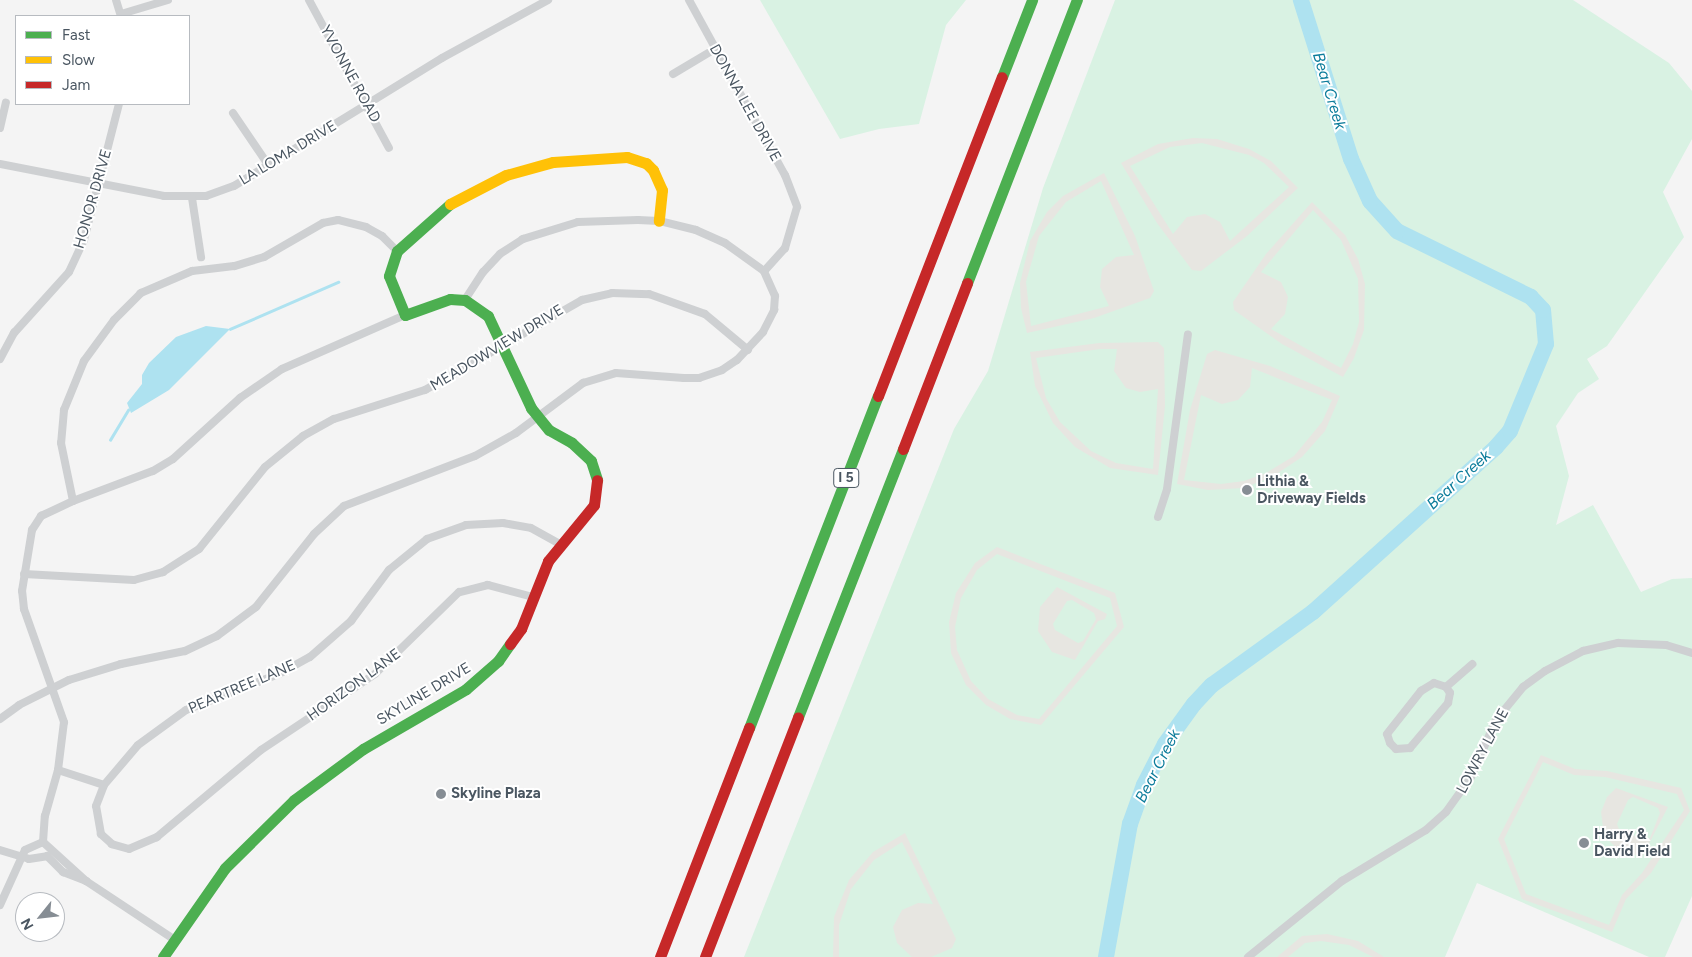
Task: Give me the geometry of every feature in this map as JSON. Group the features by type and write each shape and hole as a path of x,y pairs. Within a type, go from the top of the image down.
{"main road":[{"name":"I 5","path":"660,957 1032,0"},
{"path":"705,957 1077,0"},
{"path":"465,300 442,299 405,315 389,276 397,251 438,212 497,179 553,162 605,157 635,158 653,170 662,190 659,221"},
{"name":"SKYLINE DRIVE","path":"163,957 225,868 294,800 363,749 466,689 486,674 511,646 533,597 539,578 560,544 589,514 596,495 596,476 591,461 582,450 549,430 537,416 525,398 488,316 465,300"}],"street":[{"path":"116,0 121,15 168,0"},
{"name":"YVONNE ROAD","path":"309,0 368,105 389,148"},
{"name":"LA LOMA DRIVE","path":"0,164 100,185 192,198 234,186 442,58 548,0"},
{"name":"DONNA LEE DRIVE","path":"688,0 785,175 797,207 786,248 764,271"},
{"path":"673,74 715,49"},
{"path":"0,128 6,103"},
{"name":"HONOR DRIVE","path":"0,357 14,332 70,272 84,240 100,185 119,105"},
{"path":"233,113 269,166"},
{"path":"192,198 201,257"},
{"path":"73,501 60,443 64,410 84,361 133,300 171,278 192,272 234,266 264,256 323,223 338,220 366,227 382,236 397,251"},
{"path":"0,719 52,687 93,671 185,651 217,636 256,607 314,534 344,506 476,456 516,433 571,391 595,378 616,373 699,378 722,370 748,350 763,332 774,310 775,296 764,271 725,242 696,230 659,221 578,222 540,231 500,254 483,272 465,300"},
{"name":"MEADOWVIEW DRIVE","path":"24,574 134,580 163,572 199,549 265,467 303,436 334,419 425,390 503,346 568,305 596,295 627,292 649,294 705,314 748,350"},
{"path":"43,842 45,816 58,770 64,722 24,609 24,574 30,538 37,521 73,501 153,470 173,459 240,398 282,368 405,315"},
{"path":"1158,517 1167,489 1188,334"},
{"name":"PEARTREE LANE","path":"182,817 149,842 133,848 118,847 105,839 96,820 96,806 104,785 138,745 186,710 279,674 327,644 351,621 390,570 436,534 466,525 503,523 537,530 560,544"},
{"name":"HORIZON LANE","path":"182,817 260,750 380,669 458,592 488,585 533,597"},
{"name":"LOWRY LANE","path":"1248,957 1342,881 1441,817 1471,778 1496,720 1522,687 1545,671 1583,651 1613,644 1666,645 1692,653"},
{"path":"1446,687 1472,664"},
{"path":"1434,683 1446,687 1450,699 1445,708 1410,748 1400,751 1390,743 1388,730 1421,691 1434,683"},
{"path":"58,770 104,785"},
{"path":"43,842 86,881 175,940"},
{"path":"0,905 25,850 43,842"},
{"path":"0,850 22,857 47,856 63,872 86,881"}],"green space":[{"path":"760,0 966,0 946,25 919,124 879,129 840,139"},
{"name":"Lithia & Driveway Fields","path":"1115,0 1573,0 1669,63 1692,91 1692,139 1663,192 1684,237 1607,346 1587,359 1599,379 1578,393 1556,426 1569,476 1556,525 1593,505 1641,592 1672,579 1692,578 1692,896 1665,957 1649,957 1477,883 1445,957 744,957 954,429 988,371 1043,188"}],"sand":[{"path":"1193,138 1217,139 1249,149 1271,161 1298,188 1247,236 1201,271 1192,270 1157,223 1121,163 1158,144","holes":["1202,143 1249,155 1264,163 1289,187 1230,241 1220,222 1205,214 1187,217 1173,234 1130,166 1170,147"]},
{"path":"1104,173 1135,236 1154,291 1150,298 1094,318 1027,333 1021,308 1020,283 1030,241 1047,212 1063,196","holes":["1101,181 1134,255 1116,257 1102,269 1100,287 1109,306 1031,326 1026,282 1039,236 1066,202"]},
{"path":"1312,202 1345,235 1358,259 1365,284 1364,330 1354,358 1343,377 1282,344 1234,310 1233,302 1266,254","holes":["1313,210 1341,240 1358,279 1359,322 1353,344 1341,368 1271,329 1285,314 1288,297 1281,282 1261,272"]},
{"path":"1158,342 1164,348 1165,406 1158,475 1110,468 1075,447 1053,423 1035,386 1030,352 1099,343","holes":["1100,349 1117,349 1114,371 1126,388 1140,392 1158,389 1153,469 1116,463 1091,451 1060,422 1046,398 1036,358"]},
{"path":"1215,350 1270,366 1340,396 1325,431 1302,457 1272,477 1243,488 1208,490 1177,484 1190,410 1207,354","holes":["1252,368 1332,400 1322,422 1294,456 1266,473 1244,481 1221,484 1184,480 1201,395 1222,404 1238,400 1250,387"]},
{"path":"997,547 1115,593 1124,627 1041,725 1010,719 986,705 966,685 951,653 949,622 956,593 975,563","holes":["997,554 1110,598 1117,626 1039,719 1017,715 988,699 971,681 957,650 955,627 961,598 977,570"]},
{"path":"1057,587 1107,614 1105,619 1098,621 1075,660 1052,652 1038,631 1040,607","holes":["1072,600 1094,613 1096,619 1083,641 1078,643 1055,630 1053,624 1067,601"]},
{"path":"1541,755 1575,769 1607,771 1681,788 1690,811 1651,873 1626,899 1612,932 1522,899 1498,839","holes":["1543,762 1574,775 1605,777 1677,794 1684,810 1642,873 1622,895 1609,925 1526,894 1504,839"]},
{"path":"1616,788 1668,807 1642,857 1618,850 1604,835 1601,812 1607,797","holes":["1633,797 1658,808 1660,813 1650,838 1644,840 1619,829 1617,824 1628,800"]},
{"path":"905,833 956,939 952,948 931,957 912,957 897,943 893,927 902,910 918,903 933,904 902,842 874,860 851,889 839,925 839,957 833,957 834,917 849,880 873,852"},
{"path":"1327,934 1358,941 1384,957 1373,957 1349,945 1321,941 1305,943 1288,957 1277,957 1302,936"}],"water":[{"path":"206,326 230,329 169,390 131,413 127,403 142,384 142,375 149,363 176,337"}],"waterway":[{"name":"Bear Creek","path":"1106,957 1130,824 1144,785 1165,744 1194,704 1212,685 1313,612 1496,447 1510,431 1546,344 1543,310 1531,297 1397,231 1370,201 1351,159 1301,0"},
{"path":"230,329 338,282"},
{"path":"110,440 128,410"}],"traffic: fast":[{"path":"1002,77 1032,0"},
{"path":"967,283 1077,0"},
{"path":"450,204 397,251 389,276 405,315 450,299 465,300 488,316 531,408 549,430 572,443 591,461 597,480"},
{"path":"749,728 878,396"},
{"path":"798,717 903,449"},
{"path":"163,957 225,868 294,800 363,749 466,689 498,661 510,644"}],"traffic: slow":[{"path":"450,204 506,175 553,162 627,157 646,163 653,170 662,190 659,221"}],"traffic: jam":[{"path":"878,396 1002,77"},
{"path":"903,449 967,283"},
{"path":"510,644 521,629 548,561 594,505 597,480"},
{"path":"705,957 798,717"},
{"path":"660,957 749,728"}],"place":[{"name":"Lithia & Driveway Fields","path":"1247,490"},
{"name":"Skyline Plaza","path":"441,794"},
{"name":"Harry & David Field","path":"1584,843"}]}
